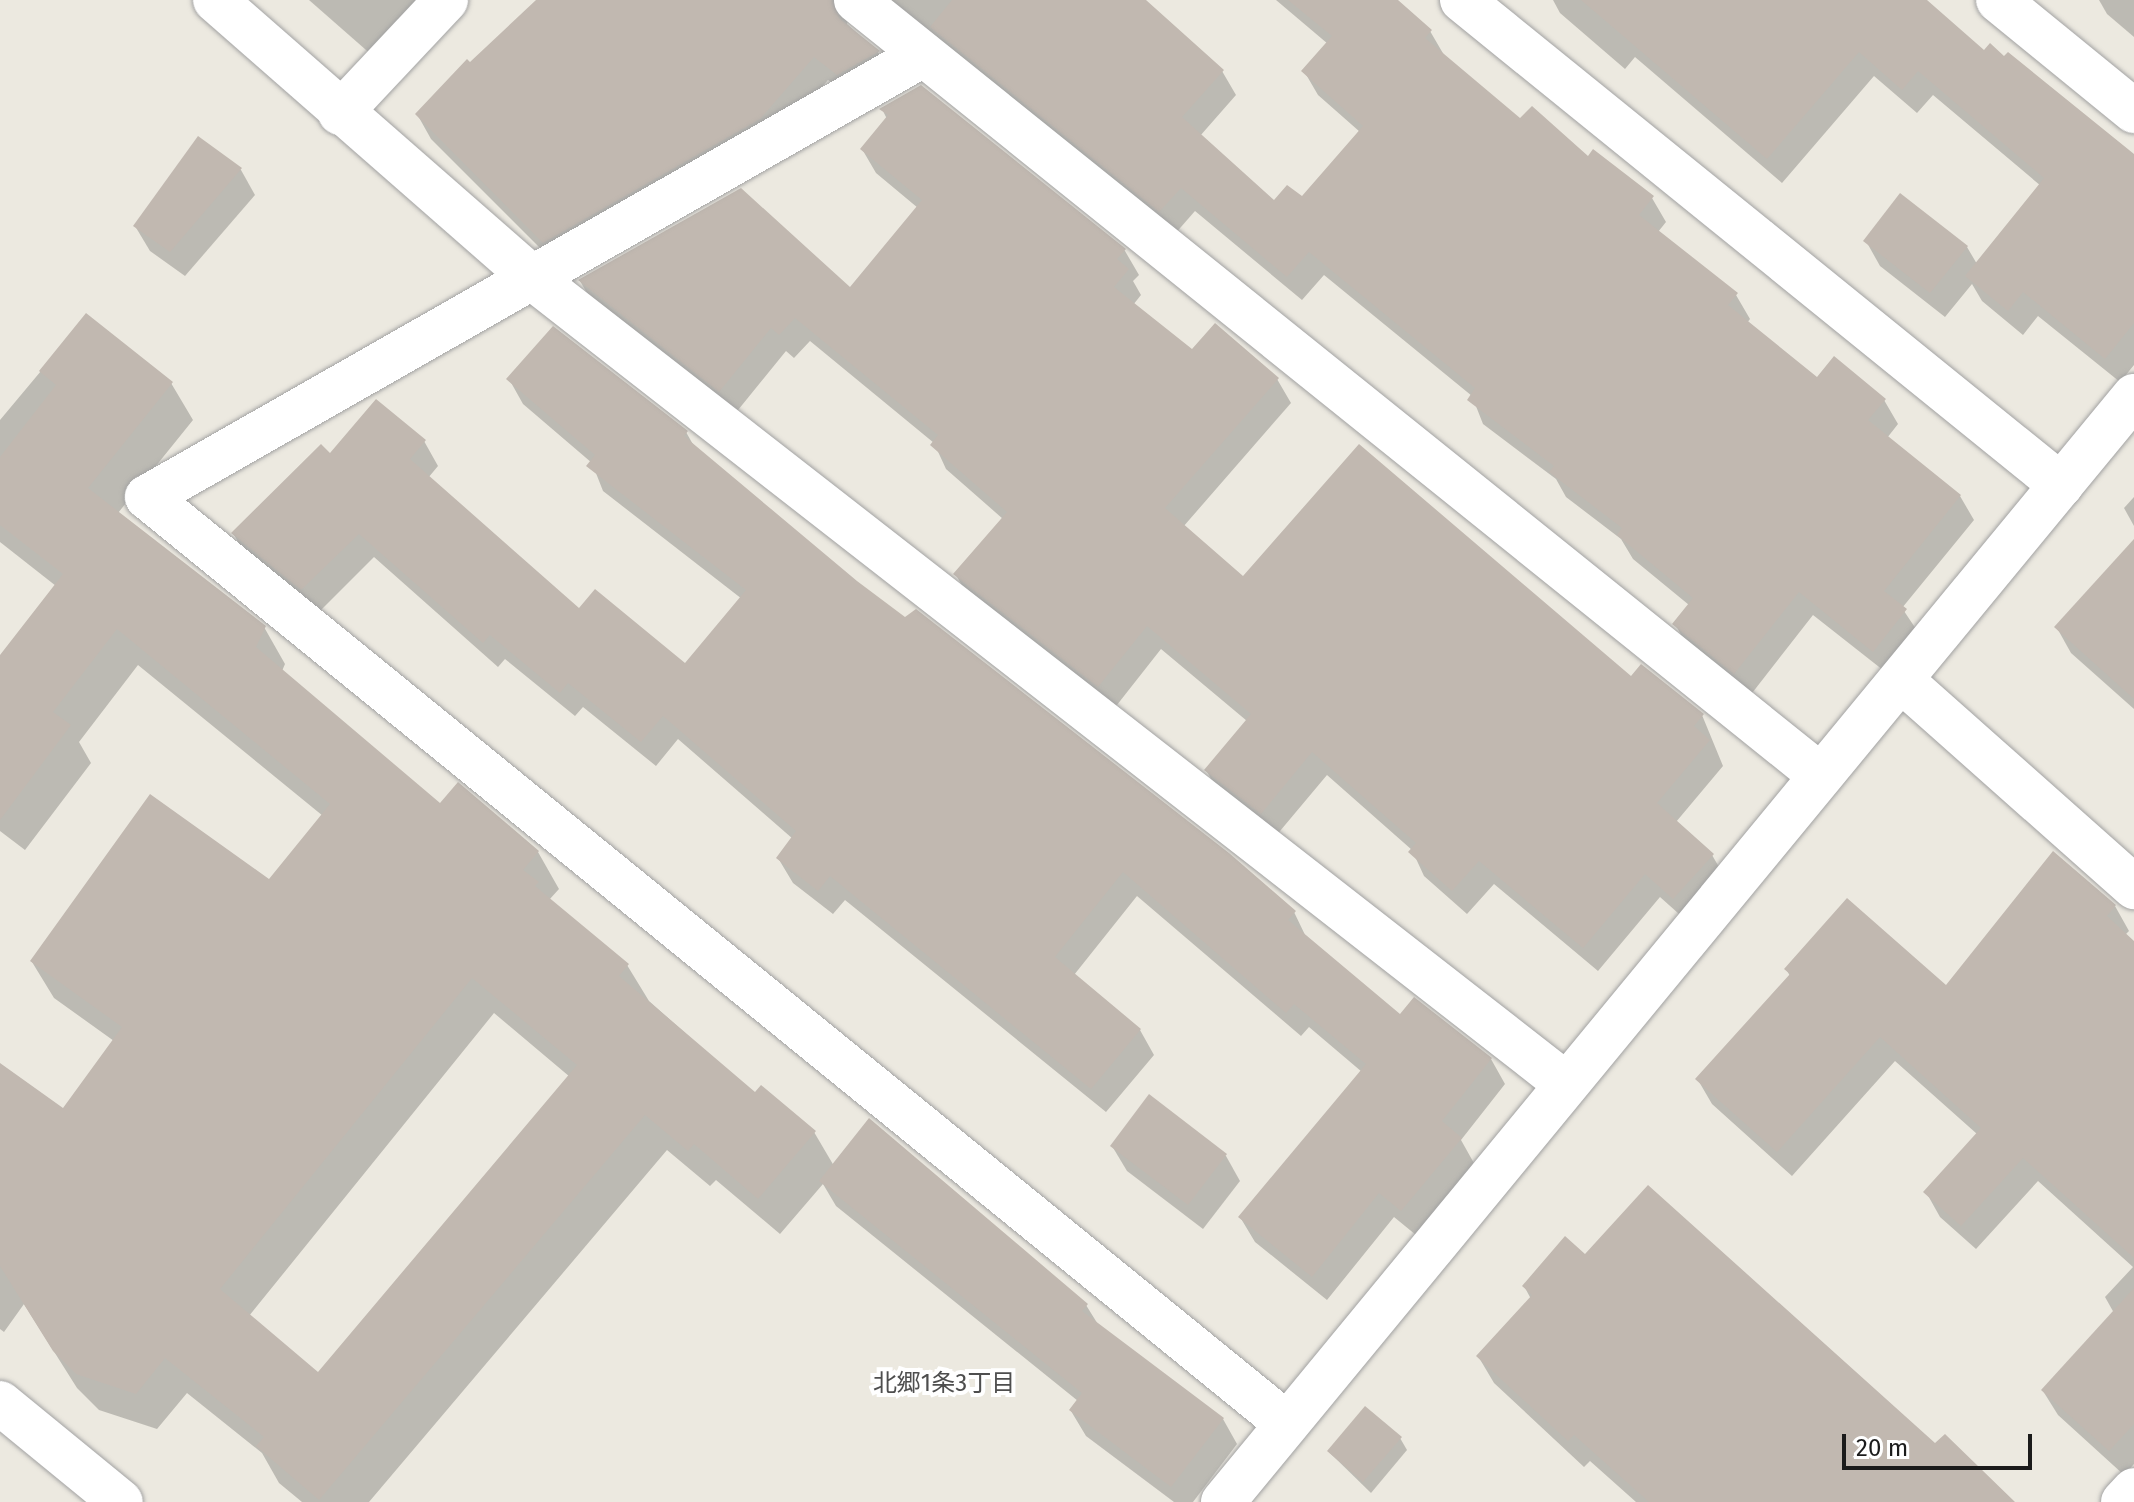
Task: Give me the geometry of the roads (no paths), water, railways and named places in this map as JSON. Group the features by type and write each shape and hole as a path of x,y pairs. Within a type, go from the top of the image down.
{"street":[{"path":"215,0 340,113 531,277 1565,1083"},
{"path":"340,113 446,0"},
{"path":"856,0 1821,776"},
{"path":"1462,0 2061,485"},
{"path":"1998,0 2134,111"},
{"path":"923,55 147,497 1285,1422"},
{"path":"1223,1502 1285,1422 2134,396"},
{"path":"1901,680 2134,887"},
{"path":"0,1403 121,1502"},
{"path":"2123,1502 2134,1490"}],"district":[{"name":"北郷1条3丁目","path":"944,1384"}]}
